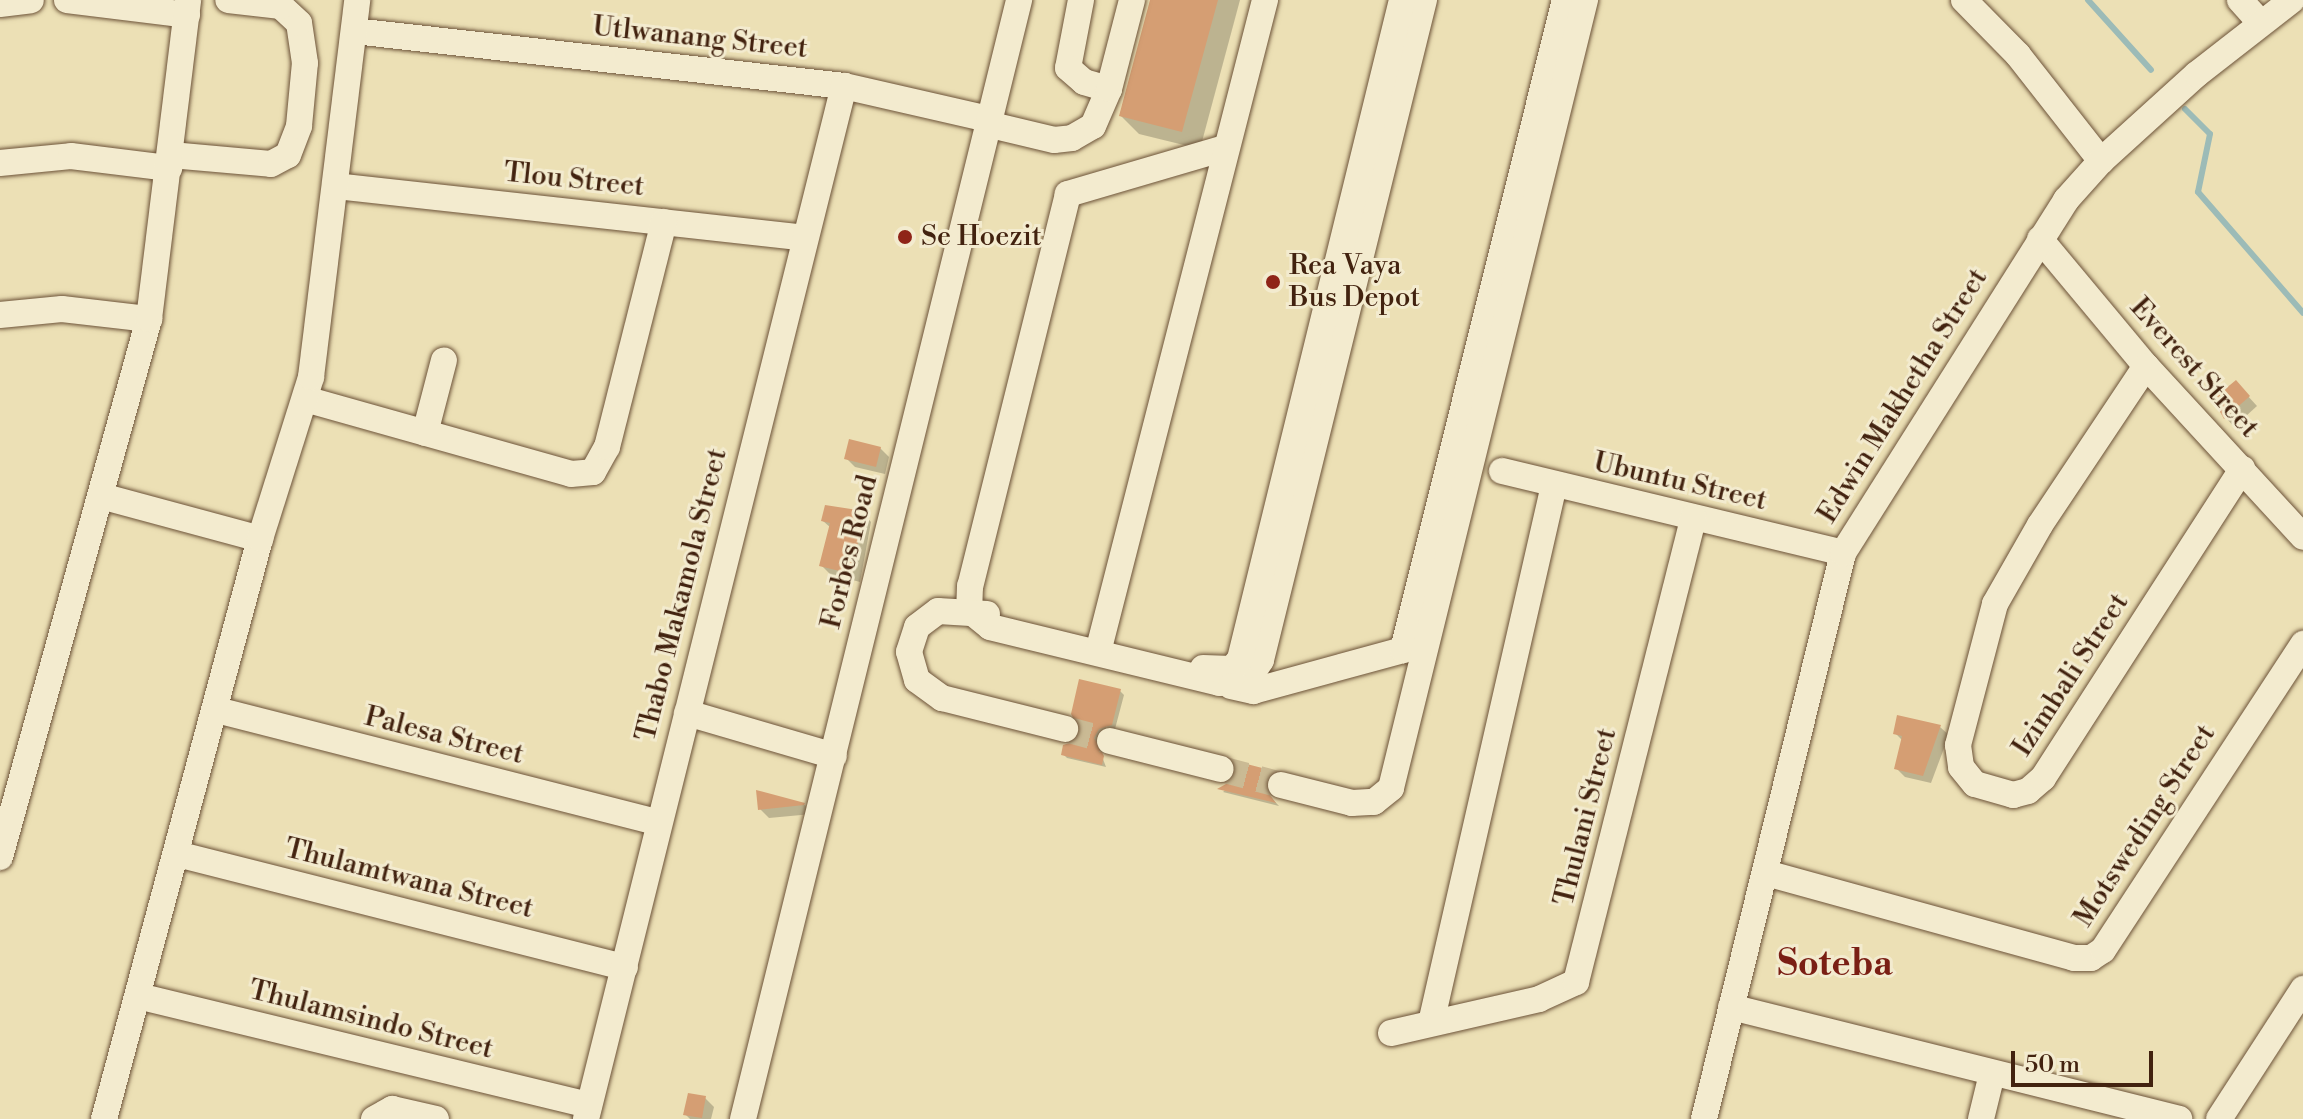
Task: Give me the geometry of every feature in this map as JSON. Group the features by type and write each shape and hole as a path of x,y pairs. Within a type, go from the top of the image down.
{"street":[{"path":"0,4 31,0"},
{"path":"0,857 149,319 187,8 67,0"},
{"path":"0,163 71,156 271,164 288,155 299,126 305,63 299,23 281,6 228,0"},
{"path":"104,1119 217,710 260,539 305,399 336,186 357,0"},
{"name":"Forbes Road","path":"743,1119 1019,0"},
{"path":"1081,0 1068,68 1084,82 1109,89"},
{"name":"Utlwanang Street","path":"354,31 844,86 1054,140 1072,138 1093,126 1109,89 1132,0"},
{"path":"1099,647 1265,0"},
{"path":"1065,729 942,698 917,680 909,652 917,627 938,611 969,610 990,627 1219,672 1232,669 1240,659 1402,0"},
{"path":"1219,683 1247,681 1261,660 1424,0"},
{"path":"1099,647 1253,691 1403,650 1565,0"},
{"path":"1281,785 1352,803 1374,802 1391,788 1585,0"},
{"path":"1964,0 2018,55 2101,161"},
{"path":"2240,0 2259,21"},
{"name":"Edwin Makhetha Street","path":"1704,1119 1843,553 2040,239 2101,161 2259,21 2292,0"},
{"name":"Thabo Makamola Street","path":"587,1112 625,967 656,822 687,713 844,86"},
{"path":"969,610 970,586 1068,194 1225,148"},
{"name":"Tlou Street","path":"336,186 804,238"},
{"path":"305,399 571,474 593,472 607,447 664,222"},
{"name":"Everest Street","path":"2040,239 2146,366 2303,537"},
{"path":"0,315 62,309 149,319"},
{"path":"425,433 444,360"},
{"name":"Izimbali Street","path":"2146,366 2040,525 1991,612 1958,745 1961,767 1975,784 2013,795 2028,791 2043,778 2242,469"},
{"name":"Ubuntu Street","path":"1502,471 1843,553"},
{"path":"1431,1023 1554,485"},
{"path":"101,496 260,539"},
{"name":"Thulani Street","path":"1391,1033 1552,995 1576,982 1693,518"},
{"name":"Motsweding Street","path":"1766,873 2074,958 2091,958 2103,950 2303,644"},
{"name":"Palesa Street","path":"217,710 656,822"},
{"path":"687,713 834,756"},
{"path":"1110,741 1221,769"},
{"name":"Thulamtwana Street","path":"177,854 625,967"},
{"path":"2219,1119 2303,989"},
{"name":"Thulamsindo Street","path":"138,996 587,1112"},
{"path":"1731,1007 2179,1119"},
{"path":"1981,1119 1992,1074"},
{"path":"374,1119 392,1109 436,1119"}],"building":[{"path":"1150,0 1218,0 1182,132 1119,116"},
{"path":"2236,380 2250,396 2224,419 2213,399"},
{"path":"849,439 881,447 876,467 844,459"},
{"path":"825,505 864,511 852,574 819,566 830,523 821,521"},
{"path":"1079,679 1121,689 1112,725 1099,729 1094,738 1104,756 1102,765 1061,755 1063,745 1076,741 1081,732 1071,714"},
{"path":"1897,715 1941,725 1923,776 1894,769 1902,736 1893,734"},
{"path":"1235,761 1274,771 1265,789 1276,803 1217,789 1233,780"},
{"path":"756,790 805,803 758,810"},
{"path":"688,1093 706,1096 702,1118 683,1115"}],"waterway":[{"path":"2088,0 2151,70"},
{"path":"2185,109 2210,134 2198,192 2303,313"}],"tunnel":[{"path":"1065,729 1110,741"},
{"path":"1221,769 1281,785"}],"place":[{"name":"Se Hoezit","path":"905,237"},
{"name":"Rea Vaya Bus Depot","path":"1273,282"}],"district":[{"name":"Soteba","path":"1835,965"}]}
